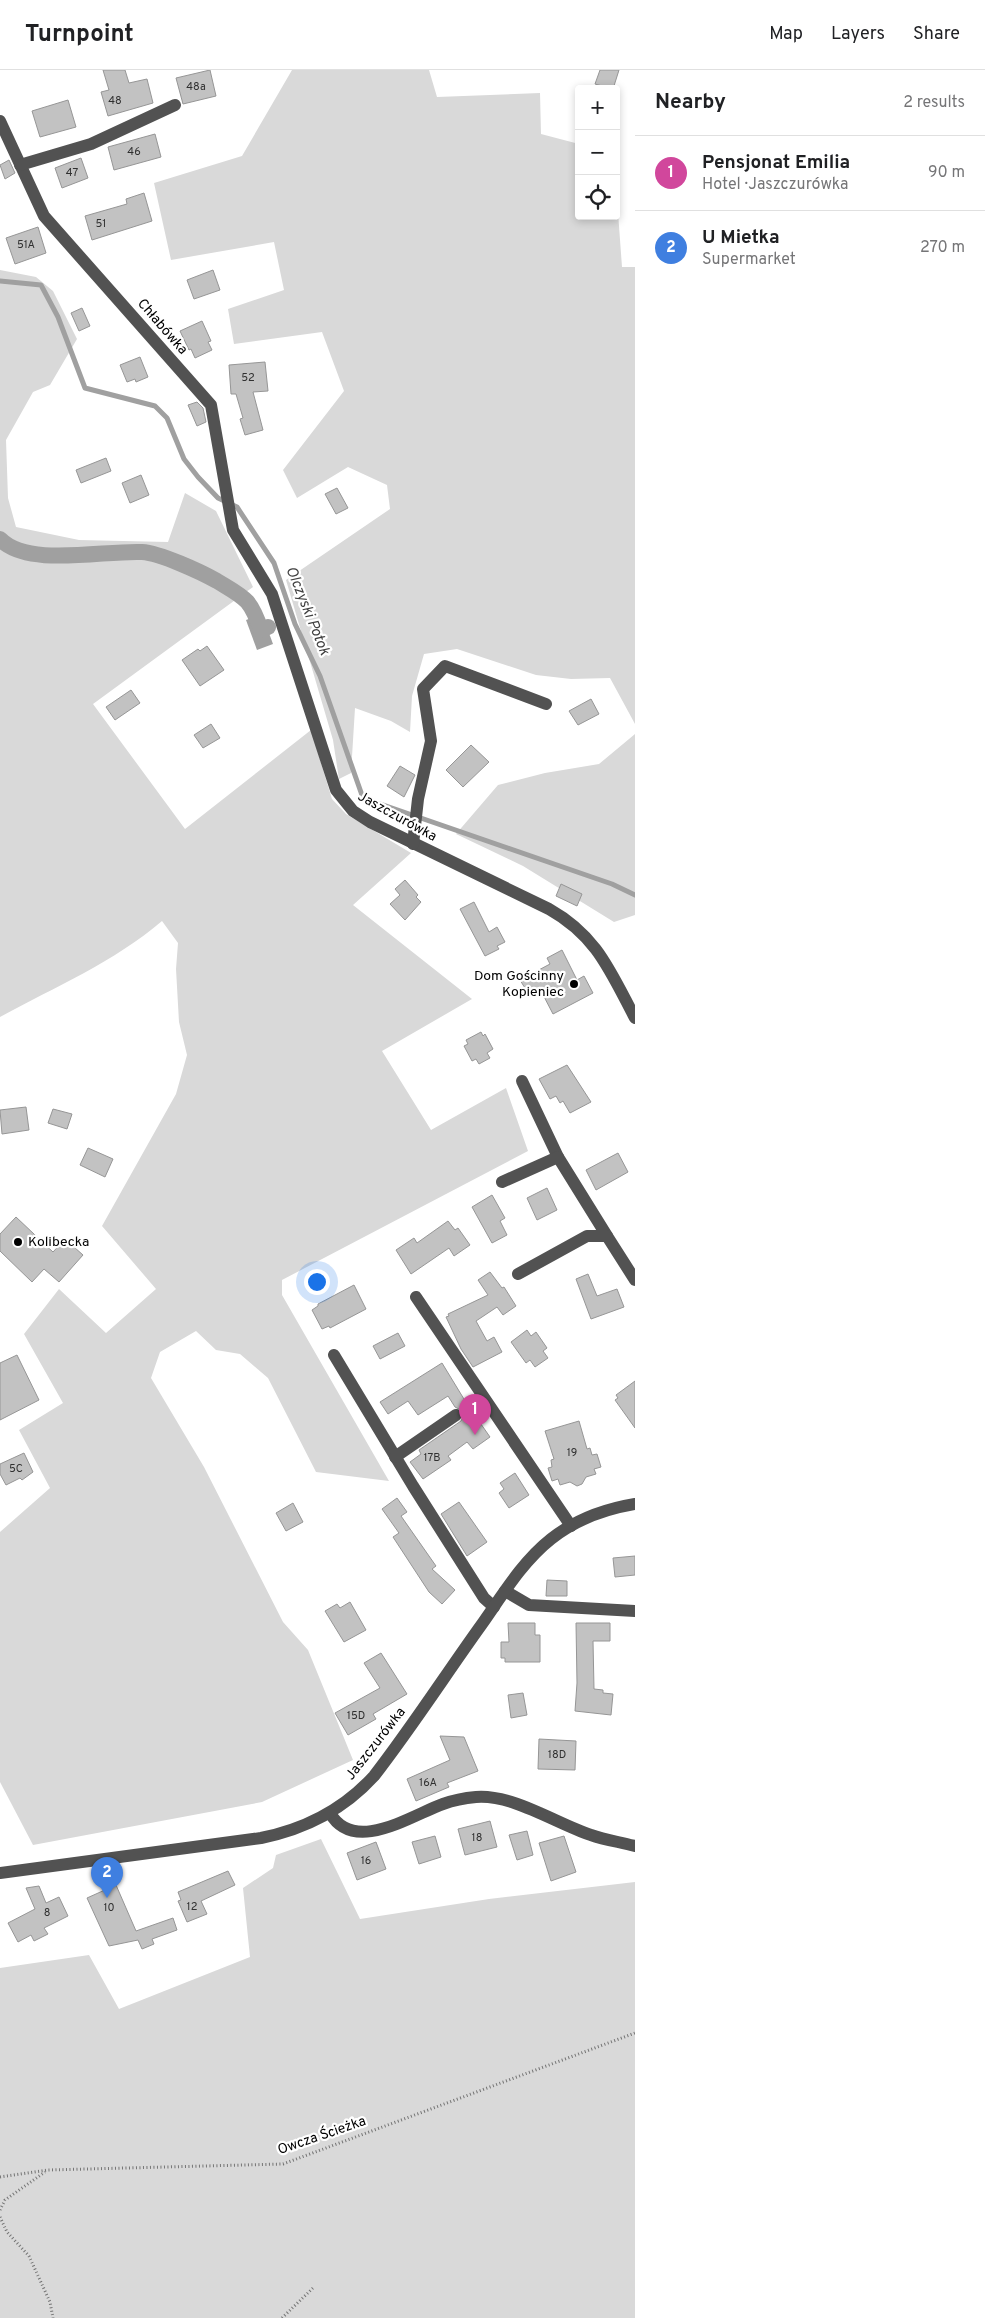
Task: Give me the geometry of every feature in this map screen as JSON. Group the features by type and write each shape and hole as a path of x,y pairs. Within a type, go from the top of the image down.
{"street":[{"path":"20,165 91,144 174,105"},
{"name":"Chłabówka","path":"0,121 44,216 211,406 233,530"},
{"name":"Jaszczurówka","path":"233,530 272,594 336,790 345,804 352,811 413,844 548,909 572,923 588,937 600,954 635,1018"},
{"path":"413,844 418,799 431,741 423,689 446,666 546,704"},
{"path":"522,1081 558,1157 635,1280"},
{"path":"502,1182 558,1157"},
{"path":"518,1274 588,1236 607,1236"},
{"path":"416,1296 571,1526"},
{"path":"334,1355 484,1598 494,1606"},
{"path":"396,1457 456,1414"},
{"name":"Jaszczurówka","path":"0,1873 261,1838 290,1832 330,1813 353,1797 374,1776 494,1606 540,1549 571,1526 602,1512 635,1504"},
{"path":"505,1591 529,1605 635,1611"},
{"path":"330,1813 338,1824 359,1832 376,1831 393,1826 442,1804 478,1796 519,1805 591,1835 635,1846"}],"path":[{"name":"Owcza Ścieżka","path":"0,2177 48,2170 283,2164 635,2033"},
{"path":"0,2210 5,2200 48,2170"},
{"path":"0,2217 7,2232 29,2256 50,2302 53,2318"},
{"path":"282,2318 313,2288"}],"shaded area":[{"path":"292,70 429,70 437,97 540,93 541,134 575,143 575,220 619,220 622,267 635,267 635,724 610,678 571,679 536,675 457,649 424,654 412,696 410,732 391,721 355,708 351,773 339,779 333,740 286,580 390,509 387,485 348,467 297,498 283,470 344,391 322,332 234,344 228,309 284,290 274,242 171,260 154,183 242,156"},
{"path":"0,270 36,277 53,291 77,339 50,385 33,392 6,440 8,498 16,527 79,540 168,542 185,493 216,511 253,587 93,704 185,829 311,730 332,799 346,814 411,853 353,905 472,999 382,1051 431,1130 506,1088 528,1151 282,1280 282,1295 389,1481 316,1472 268,1378 240,1354 216,1350 196,1331 160,1352 151,1378 204,1467 283,1622 308,1650 353,1760 262,1802 33,1845 0,1782 0,1532 50,1488 19,1430 63,1403 24,1334 59,1289 106,1333 156,1289 102,1226 176,1094 187,1055 179,1022 176,969 178,943 162,921 144,936 104,961 0,1017"},
{"path":"262,614 273,644 257,650 246,620"},
{"path":"635,734 635,915 614,922 523,866 456,834 498,785 545,773 599,764"},
{"path":"321,1839 360,1919 489,1899 635,1882 635,2318 0,2318 0,1968 89,1955 119,2009 250,1957 243,1888 273,1868 276,1855"}],"building":[{"path":"103,70 125,70 129,83 147,79 153,103 108,116 101,92 109,90"},
{"path":"210,70 216,96 183,104 176,78"},
{"path":"600,70 619,70 614,85 595,84"},
{"path":"68,100 76,127 40,137 32,111"},
{"path":"155,134 161,157 114,170 108,147"},
{"path":"81,158 88,178 62,188 55,168"},
{"path":"9,160 15,173 5,179 0,165"},
{"path":"144,193 152,221 92,240 85,216 127,204 126,199"},
{"path":"38,227 46,253 15,264 6,238"},
{"path":"213,270 220,290 194,299 187,280"},
{"path":"82,308 90,326 79,331 71,313"},
{"path":"202,321 211,341 208,342 212,350 195,358 180,331"},
{"path":"140,357 148,377 136,382 135,379 127,382 120,365"},
{"path":"265,362 268,391 253,392 263,430 245,435 240,419 243,418 236,394 231,394 229,365"},
{"path":"197,402 203,408 206,422 197,426 188,405"},
{"path":"106,458 111,471 81,483 76,470"},
{"path":"141,475 149,495 130,503 122,483"},
{"path":"337,488 348,508 336,514 325,494"},
{"path":"207,646 224,670 200,686 182,660 198,649 200,651"},
{"path":"131,690 140,703 115,720 106,707"},
{"path":"591,699 599,714 578,725 569,711"},
{"path":"211,724 220,738 203,748 194,735"},
{"path":"471,745 489,762 463,787 446,770"},
{"path":"400,766 415,775 404,797 387,786"},
{"path":"405,880 418,895 416,897 421,902 405,920 390,904 400,895 395,889"},
{"path":"561,884 582,894 577,906 556,896"},
{"path":"474,902 489,932 497,927 505,942 497,946 499,949 485,956 460,909"},
{"name":"Dom Gościnny Kopieniec","path":"562,950 577,980 584,976 593,993 553,1014 539,987 528,993 520,980 550,964 547,958"},
{"path":"481,1032 483,1036 485,1034 493,1049 487,1053 490,1058 479,1064 476,1059 472,1061 464,1046 468,1044 466,1040"},
{"path":"567,1065 591,1102 570,1113 563,1101 560,1103 556,1096 550,1099 539,1079"},
{"path":"26,1107 29,1130 2,1134 0,1110"},
{"path":"53,1109 72,1114 67,1129 48,1123"},
{"path":"88,1148 113,1159 105,1177 80,1165"},
{"path":"618,1153 628,1172 596,1190 586,1170"},
{"path":"547,1188 557,1210 537,1220 527,1198"},
{"path":"492,1195 505,1218 500,1221 507,1235 492,1243 472,1207"},
{"path":"16,1217 53,1252 65,1239 83,1255 59,1282 44,1269 32,1282 0,1251 0,1234"},
{"path":"448,1221 455,1230 458,1228 470,1245 454,1256 449,1248 411,1274 396,1250 414,1238 417,1243"},
{"path":"490,1272 502,1288 504,1287 516,1306 503,1315 497,1307 476,1321 487,1341 494,1337 502,1352 473,1367 461,1349 446,1317 449,1316 448,1314 488,1295 478,1280"},
{"path":"588,1274 597,1296 617,1289 624,1307 591,1319 576,1279"},
{"path":"354,1285 366,1309 330,1328 329,1326 322,1329 312,1310 318,1304"},
{"path":"527,1330 531,1336 536,1332 547,1348 543,1351 548,1358 535,1367 530,1360 526,1363 511,1342"},
{"path":"398,1333 405,1346 380,1359 373,1346"},
{"path":"17,1355 39,1400 0,1420 0,1363"},
{"path":"442,1363 490,1437 473,1449 467,1442 448,1456 451,1460 423,1479 410,1462 421,1454 419,1450 461,1421 464,1415 463,1411 455,1407 448,1396 418,1415 408,1401 388,1414 380,1402"},
{"path":"635,1381 635,1428 615,1400 618,1398 616,1395"},
{"path":"579,1421 587,1449 590,1448 592,1455 597,1454 601,1467 594,1469 596,1474 586,1477 582,1484 577,1486 570,1482 560,1485 558,1479 552,1481 548,1468 552,1467 551,1460 554,1459 545,1431"},
{"path":"24,1453 33,1472 22,1480 20,1478 6,1485 0,1474 0,1464"},
{"path":"515,1473 529,1495 509,1508 499,1493 504,1489 500,1483"},
{"path":"397,1498 407,1512 401,1516 436,1566 432,1569 455,1590 442,1604 429,1592 393,1537 399,1533 382,1509"},
{"path":"459,1502 487,1542 467,1556 441,1514"},
{"path":"293,1503 303,1522 286,1531 276,1513"},
{"path":"635,1556 635,1575 615,1577 613,1558"},
{"path":"547,1580 567,1581 567,1596 546,1596"},
{"path":"350,1602 366,1630 344,1642 325,1611 337,1604 340,1608"},
{"path":"508,1623 535,1623 535,1635 540,1635 540,1662 505,1662 505,1658 501,1658 501,1642 509,1642"},
{"path":"576,1623 610,1623 610,1641 593,1641 594,1689 603,1690 603,1693 613,1694 611,1715 575,1711 577,1683"},
{"path":"381,1653 407,1694 373,1714 376,1719 348,1735 335,1713 380,1688 364,1663"},
{"path":"523,1693 527,1715 511,1718 508,1695"},
{"path":"440,1736 464,1737 478,1771 447,1783 449,1787 416,1801 407,1779 450,1760"},
{"path":"539,1739 576,1741 575,1770 538,1769"},
{"path":"490,1821 497,1847 465,1855 458,1829"},
{"path":"527,1831 533,1855 517,1860 509,1835"},
{"path":"435,1836 441,1857 419,1864 412,1842"},
{"path":"564,1836 576,1872 551,1881 539,1843"},
{"path":"376,1842 386,1869 357,1880 347,1853"},
{"path":"228,1871 235,1885 201,1901 207,1914 187,1922 178,1901 181,1900 178,1892"},
{"path":"116,1885 136,1931 173,1918 177,1930 152,1939 154,1944 142,1949 138,1940 109,1946 87,1898"},
{"path":"39,1886 46,1903 59,1897 68,1916 44,1928 48,1934 34,1941 31,1935 18,1942 8,1923 35,1909 26,1888"}],"waterway":[{"name":"Olczyski Potok","path":"0,281 41,285 58,317 85,388 155,406 167,418 184,459 198,477 218,498 237,507 274,563 295,624 320,676 363,798 612,884 635,895"},
{"path":"0,539 13,548 29,553 47,555 150,553 201,573 234,591 250,605 261,630 268,627"}],"place":[{"name":"Dom Gościnny Kopieniec","path":"574,984"},
{"name":"Kolibecka","path":"18,1242"},
{"name":"Pensjonat Emilia","path":"475,1435"},
{"name":"U Mietka","path":"107,1898"}]}
